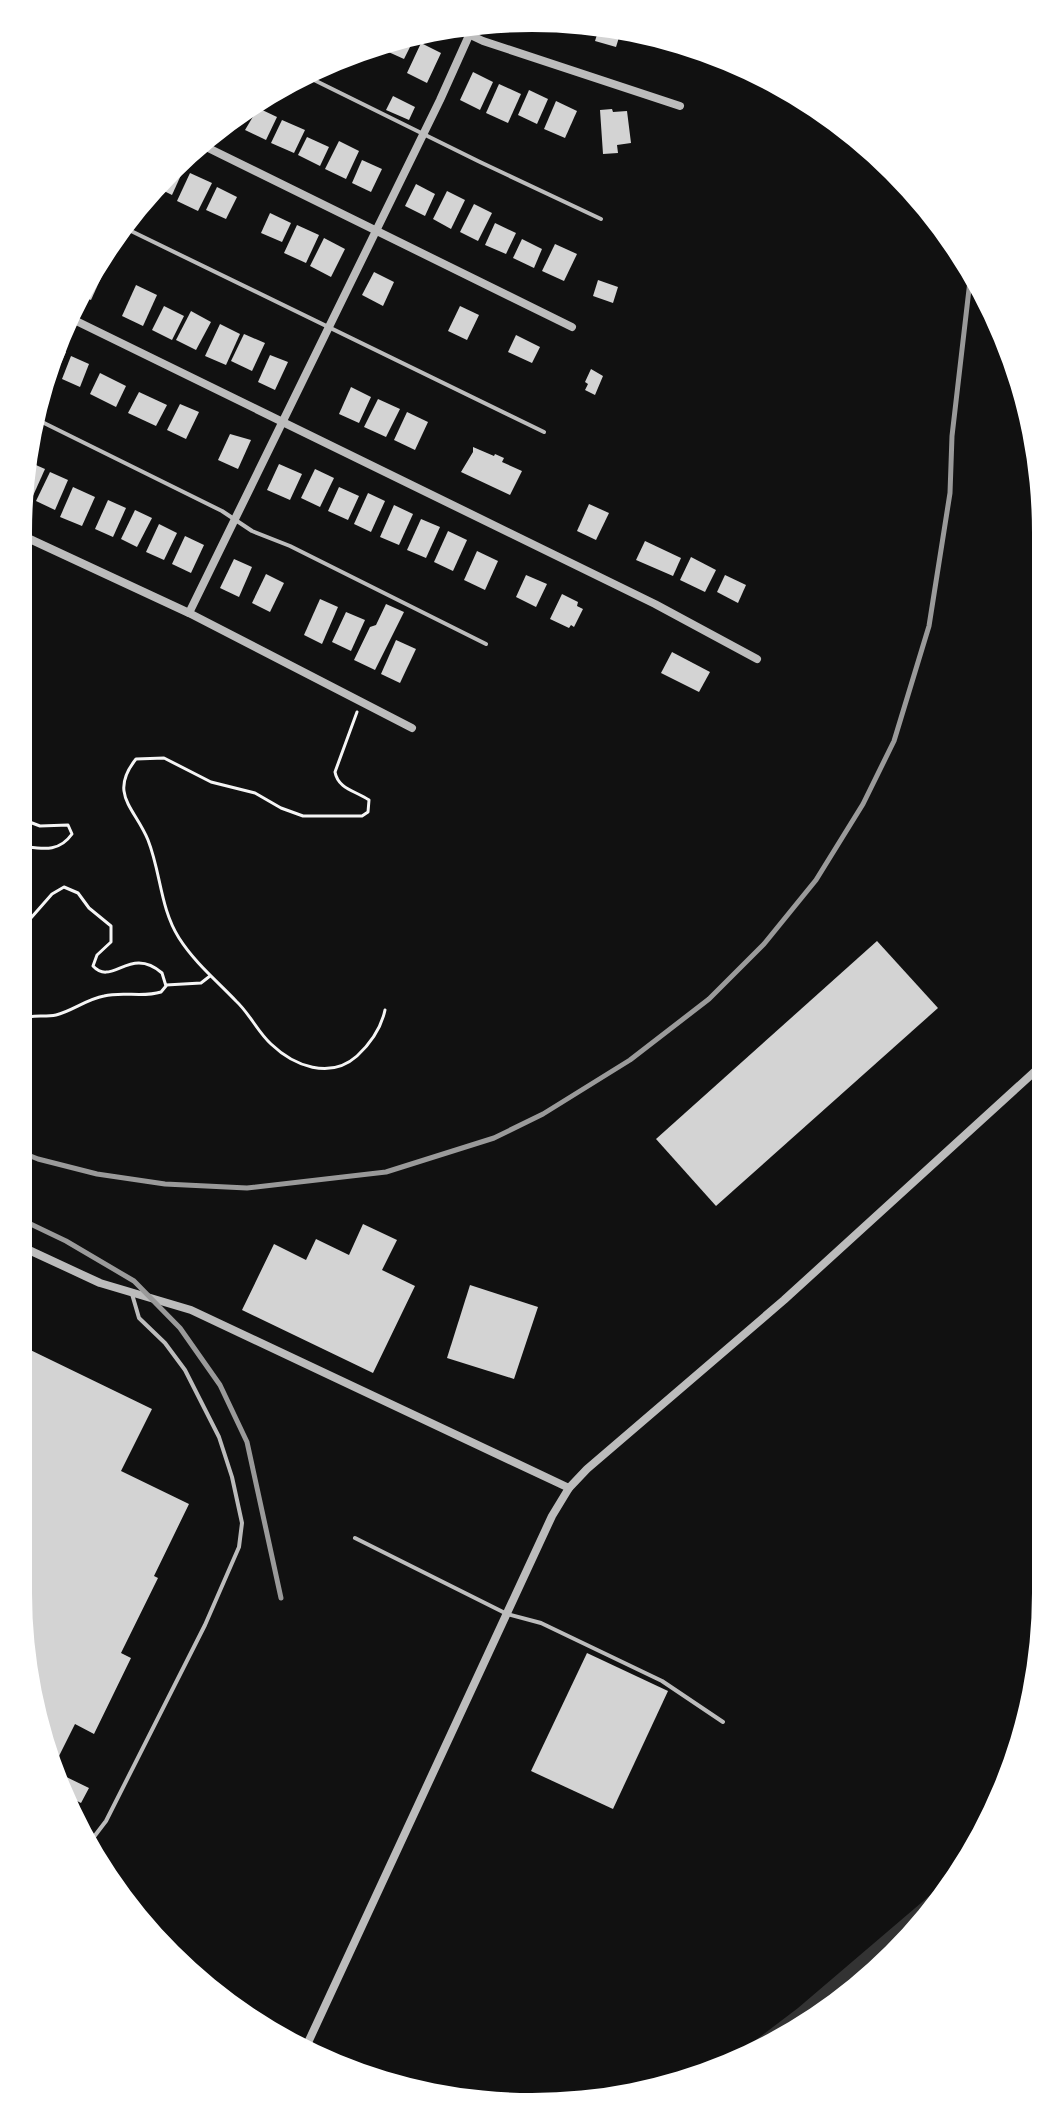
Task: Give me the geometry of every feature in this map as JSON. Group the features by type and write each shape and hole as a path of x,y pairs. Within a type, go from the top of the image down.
{"street":[{"path":"475,35 680,106"},
{"path":"189,613 424,134 467,36"},
{"path":"210,149 572,327"},
{"path":"79,322 655,604 757,659"},
{"path":"32,540 189,613 412,728"},
{"path":"309,2040 552,1516 569,1488 587,1469 784,1300 1032,1074"},
{"path":"32,1251 100,1283 191,1310 569,1488"}],"lane":[{"path":"317,81 601,219"},
{"path":"132,232 544,432"},
{"path":"44,423 235,519 252,531 303,552 486,644"},
{"path":"95,1835 106,1821 205,1625 239,1547 242,1523 219,1437 185,1370 165,1343 139,1318 132,1292"},
{"path":"355,1538 507,1614 541,1623 662,1681 723,1722"}],"path":[{"path":"362,702 335,772 336,779 342,784 369,800 368,812 362,816 303,816 255,793 211,782 164,758 136,759 124,782 123,793 148,840 162,900 178,936 198,964 248,1013 272,1045 302,1065 325,1070 350,1062 360,1053 379,1029 385,1010"},
{"path":"32,823 40,826 68,825 72,834 59,847 32,847"},
{"path":"32,917 52,894 64,887 78,893 89,908 111,926 111,942 94,961 96,971 107,973 129,963 145,963 162,973 166,985"},
{"path":"166,985 201,983 210,976"},
{"path":"32,1017 58,1015 99,997 121,993 156,994 166,985"}],"shaded area":[{"path":"931,1895 886,1947 862,1969 810,2009 758,2038"}],"building":[{"path":"597,36 618,40 616,47 595,41"},
{"path":"420,45 441,53 427,83 407,73"},
{"path":"410,47 404,59 390,53"},
{"path":"473,72 493,82 480,110 460,100"},
{"path":"499,84 521,94 508,123 486,113"},
{"path":"529,90 548,99 537,124 518,115"},
{"path":"393,96 415,107 409,120 386,110"},
{"path":"556,101 577,111 565,138 544,129"},
{"path":"612,109 613,112 627,111 631,143 617,145 618,153 603,154 600,110"},
{"path":"263,110 277,117 266,140 245,130 253,117"},
{"path":"282,120 305,130 294,153 271,143"},
{"path":"307,137 329,147 320,166 298,155"},
{"path":"339,141 359,151 346,179 325,169"},
{"path":"362,160 382,169 371,192 352,183"},
{"path":"190,173 212,183 198,211 177,201"},
{"path":"181,175 172,195 165,192"},
{"path":"416,184 435,194 425,216 405,206"},
{"path":"217,187 237,197 226,219 206,210"},
{"path":"447,191 465,200 451,229 433,219"},
{"path":"474,204 492,213 478,241 460,232"},
{"path":"270,213 291,223 282,242 261,233"},
{"path":"495,223 516,233 506,254 485,245"},
{"path":"297,225 319,235 306,263 284,253"},
{"path":"324,238 345,249 331,277 310,266"},
{"path":"522,239 542,249 534,268 513,258"},
{"path":"555,244 577,254 564,281 542,271"},
{"path":"374,272 394,282 383,306 362,295"},
{"path":"598,280 618,287 613,303 593,296"},
{"path":"136,285 157,295 143,326 122,316"},
{"path":"164,306 184,316 172,340 152,330"},
{"path":"460,306 479,315 467,340 448,331"},
{"path":"191,311 211,322 196,350 176,340"},
{"path":"220,324 240,334 226,365 205,356"},
{"path":"244,334 265,343 252,371 231,361"},
{"path":"516,335 540,347 532,363 508,352"},
{"path":"270,355 288,362 275,390 258,382"},
{"path":"71,356 89,364 80,387 62,379"},
{"path":"591,369 603,376 595,395 585,390"},
{"path":"100,373 126,386 116,407 90,394"},
{"path":"351,387 371,397 359,423 339,414"},
{"path":"139,392 167,405 156,426 128,413"},
{"path":"378,399 400,409 386,437 364,427"},
{"path":"180,404 199,412 186,439 167,430"},
{"path":"407,412 428,422 415,450 394,440"},
{"path":"230,434 251,440 238,469 218,460"},
{"path":"473,447 504,458 502,462 522,471 510,495 461,472"},
{"path":"279,464 302,474 290,500 267,490"},
{"path":"36,465 45,469 33,495"},
{"path":"315,469 334,478 320,507 301,498"},
{"path":"50,472 68,480 55,510 36,501"},
{"path":"73,487 95,497 82,526 60,517"},
{"path":"339,487 359,496 348,520 328,511"},
{"path":"368,493 385,501 371,532 354,524"},
{"path":"108,500 126,508 113,537 95,529"},
{"path":"589,504 609,513 596,540 577,531"},
{"path":"394,505 413,514 399,545 380,537"},
{"path":"135,510 152,518 137,547 121,539"},
{"path":"421,519 440,527 426,558 407,550"},
{"path":"159,524 177,533 164,560 146,552"},
{"path":"448,531 467,540 453,571 434,562"},
{"path":"185,536 204,545 191,573 172,564"},
{"path":"645,541 681,558 673,576 636,560"},
{"path":"477,551 498,561 485,590 464,580"},
{"path":"691,557 716,570 705,592 680,580"},
{"path":"234,559 252,567 239,597 220,588"},
{"path":"266,574 284,583 270,612 252,603"},
{"path":"526,575 547,584 536,607 516,597"},
{"path":"725,575 746,585 738,603 717,592"},
{"path":"562,594 578,602 577,606 583,609 574,627 571,625 569,628 550,619"},
{"path":"320,599 338,607 322,644 304,635"},
{"path":"386,604 404,612 375,670 354,660 370,627 376,625"},
{"path":"346,612 365,620 351,651 332,642"},
{"path":"396,640 416,649 400,683 381,674"},
{"path":"672,652 710,672 699,692 661,673"},
{"path":"877,941 938,1008 716,1206 656,1139"},
{"path":"363,1224 397,1240 382,1270 415,1286 373,1373 242,1310 274,1244 306,1260 316,1239 349,1255"},
{"path":"470,1285 538,1307 514,1379 447,1358"},
{"path":"32,1351 152,1409 121,1471 189,1504 154,1576 158,1578 121,1653 131,1658 94,1734 75,1724 59,1755 42,1691 33,1626"},
{"path":"587,1653 668,1691 613,1809 531,1771"},
{"path":"68,1778 89,1788 81,1803 78,1802"}],"railway":[{"path":"32,1157 97,1174 165,1184 247,1188 386,1172 494,1138 543,1114 630,1060 709,999 764,944 816,880 863,804 894,741 929,626 950,493 952,436 969,290"},
{"path":"32,1225 134,1281 180,1328 220,1385 247,1442 281,1598"}]}
